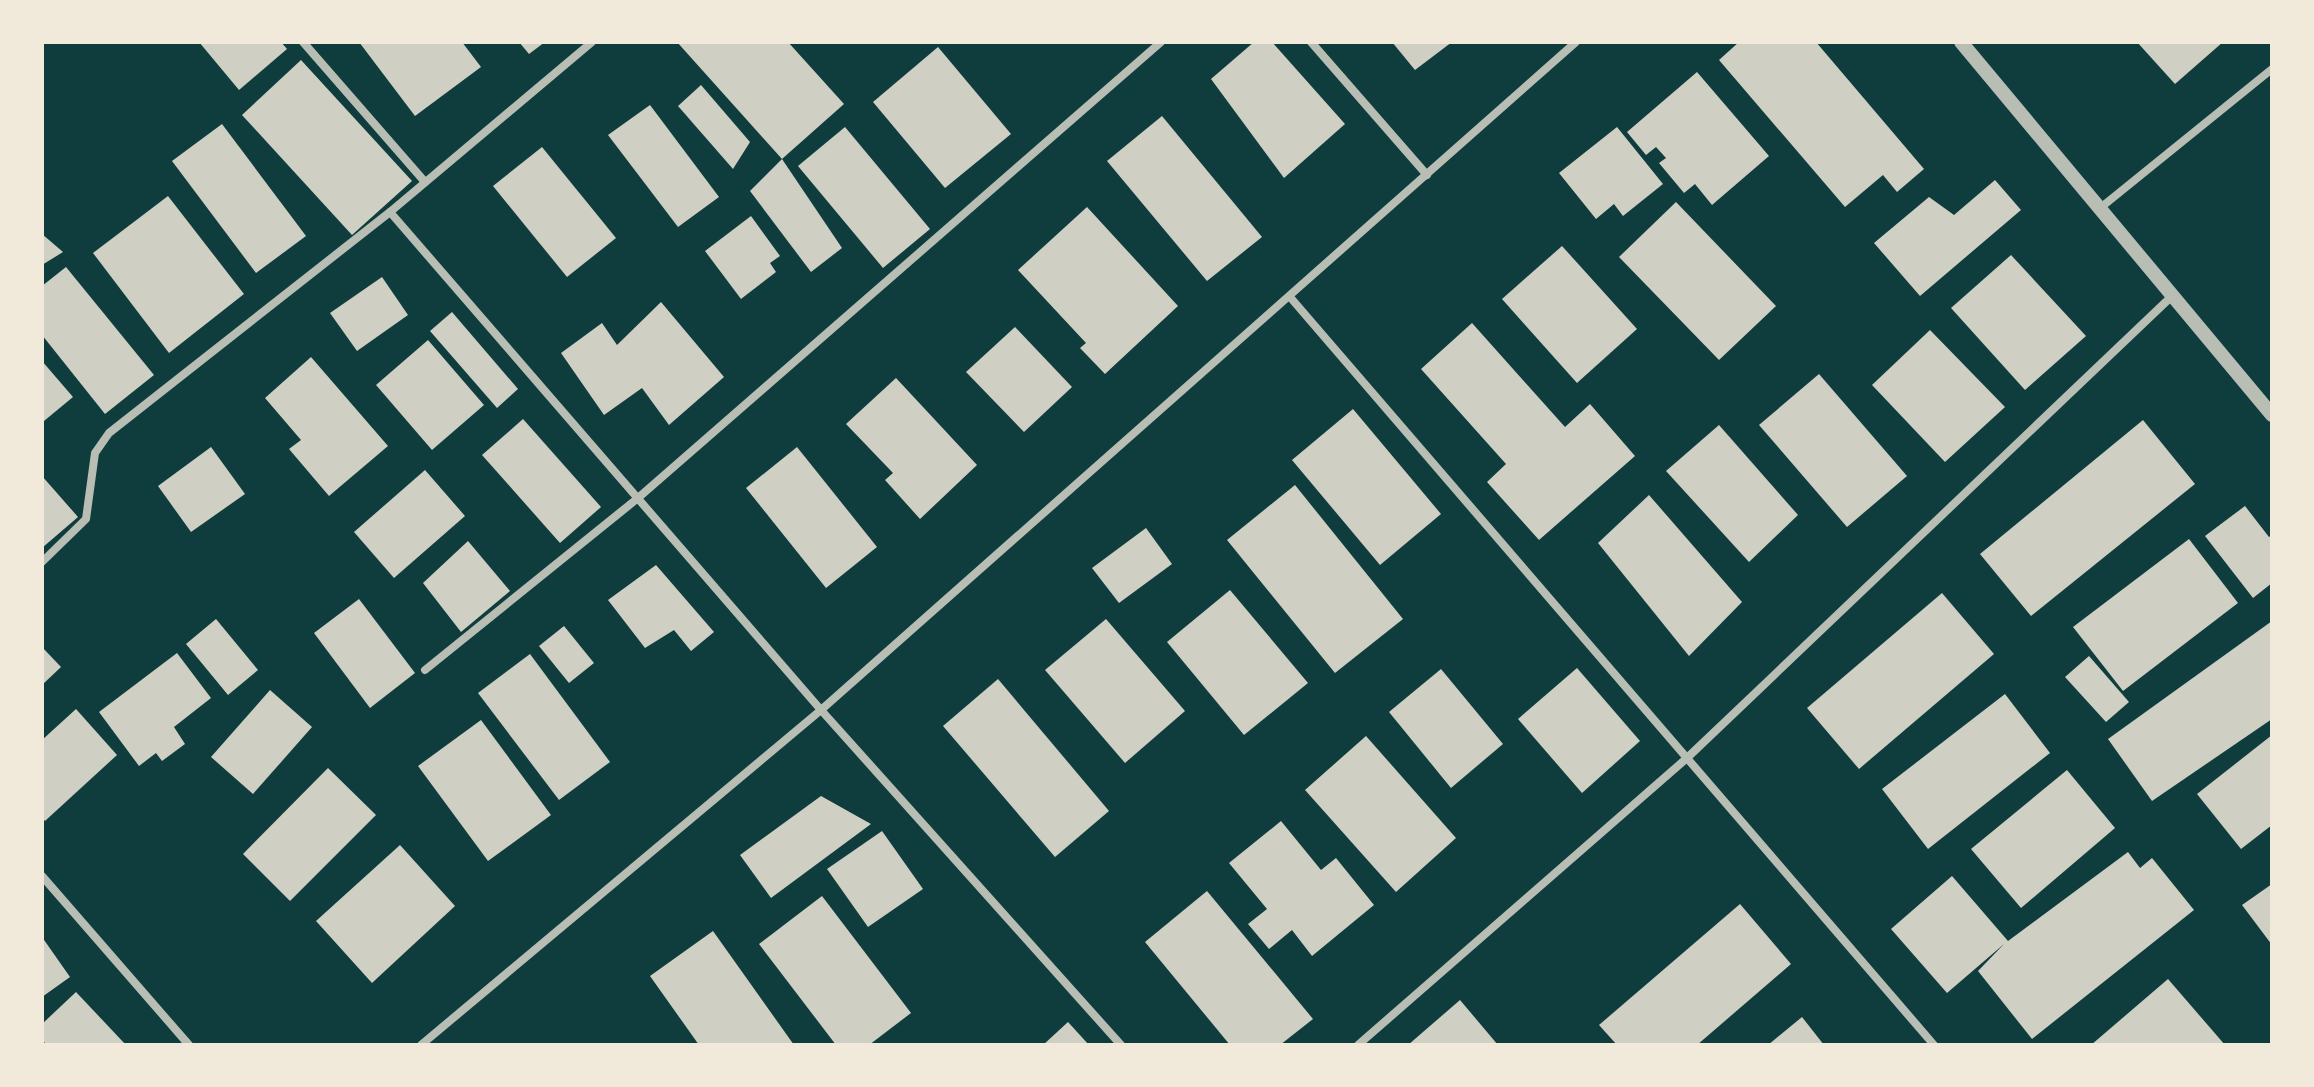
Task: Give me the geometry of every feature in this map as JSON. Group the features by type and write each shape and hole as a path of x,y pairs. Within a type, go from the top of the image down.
{"street":[{"path":"303,42 425,182"},
{"path":"42,562 86,519 95,453 109,433 390,212 592,42"},
{"path":"425,670 638,498 1161,42"},
{"path":"1311,42 1427,175"},
{"path":"421,1045 821,710 1576,42"},
{"path":"1961,42 2272,415"},
{"path":"2098,209 2272,69"},
{"path":"390,212 821,710 1121,1045"},
{"path":"1290,297 1934,1045"},
{"path":"1358,1045 1687,758 2171,297"},
{"path":"42,876 189,1045"}],"building":[{"path":"199,42 281,42 287,49 239,90"},
{"path":"359,42 462,42 481,67 415,116"},
{"path":"519,42 545,42 529,54"},
{"path":"677,42 788,42 844,104 782,159"},
{"path":"1254,42 1272,42 1345,124 1284,178 1211,79"},
{"path":"1392,42 1452,42 1415,70"},
{"path":"1739,42 1816,42 1924,169 1897,192 1883,175 1845,207 1719,60"},
{"path":"2137,42 2223,42 2175,84"},
{"path":"938,47 1011,134 945,188 873,102"},
{"path":"301,60 412,181 352,235 242,115"},
{"path":"1697,72 1769,156 1712,205 1695,184 1684,193 1659,163 1666,158 1656,147 1646,155 1627,132"},
{"path":"701,85 750,142 733,169 678,106"},
{"path":"650,105 719,197 678,227 608,135"},
{"path":"1162,116 1262,237 1207,281 1107,161"},
{"path":"222,124 306,236 256,273 172,161"},
{"path":"845,127 930,229 883,268 798,166"},
{"path":"1617,127 1663,184 1623,216 1614,204 1596,219 1559,173"},
{"path":"542,147 616,238 567,277 493,186"},
{"path":"782,159 842,248 811,272 750,191"},
{"path":"1995,180 2021,210 1920,296 1874,243 1929,197 1954,215"},
{"path":"168,196 244,294 169,353 93,253"},
{"path":"1676,202 1776,306 1719,360 1619,257"},
{"path":"1087,207 1178,306 1105,374 1080,348 1086,343 1018,270"},
{"path":"751,216 780,256 770,263 776,272 741,299 705,251"},
{"path":"42,234 63,252 42,265"},
{"path":"1562,246 1637,329 1577,383 1502,299"},
{"path":"2011,255 2086,336 2025,390 1951,308"},
{"path":"66,267 154,375 105,414 42,335 42,286"},
{"path":"382,277 408,315 357,351 330,313"},
{"path":"661,302 724,377 669,425 642,388 604,415 561,353 602,323 617,345"},
{"path":"452,312 518,389 497,408 430,331"},
{"path":"1472,323 1565,427 1590,404 1635,456 1539,540 1487,482 1506,464 1421,369"},
{"path":"1015,327 1072,387 1024,432 966,372"},
{"path":"1930,330 2005,407 1945,462 1872,385"},
{"path":"428,340 484,405 432,450 376,385"},
{"path":"311,357 388,446 329,496 289,449 301,440 265,398"},
{"path":"42,361 73,397 44,421 42,419"},
{"path":"1819,374 1907,476 1847,527 1759,425"},
{"path":"896,378 977,465 920,519 885,480 893,473 846,424"},
{"path":"1353,409 1441,514 1380,565 1292,460"},
{"path":"523,419 601,507 560,543 482,455"},
{"path":"2143,420 2195,484 2031,616 1980,554"},
{"path":"1719,425 1798,515 1749,562 1666,471"},
{"path":"211,447 245,494 191,532 158,486"},
{"path":"797,447 877,547 826,588 746,488"},
{"path":"425,470 465,516 394,578 354,532"},
{"path":"42,476 78,517 42,548"},
{"path":"1295,485 1403,619 1335,673 1227,540"},
{"path":"1649,495 1742,602 1689,656 1598,543"},
{"path":"2245,506 2269,537 2272,535 2272,583 2253,598 2205,536"},
{"path":"1146,528 1172,564 1119,603 1092,568"},
{"path":"2189,539 2238,603 2123,691 2073,627"},
{"path":"468,541 510,591 461,632 423,583"},
{"path":"656,565 714,632 691,651 674,630 645,648 608,600"},
{"path":"1230,590 1308,683 1244,735 1167,642"},
{"path":"1942,593 1994,654 1859,769 1807,708"},
{"path":"359,599 415,673 370,708 314,633"},
{"path":"216,619 258,670 228,695 186,644"},
{"path":"1106,619 1185,711 1125,763 1045,670"},
{"path":"2272,621 2272,719 2152,801 2108,739"},
{"path":"564,626 594,663 569,683 539,646"},
{"path":"42,647 61,667 42,685"},
{"path":"177,653 211,698 174,727 185,744 162,761 156,753 139,766 99,712"},
{"path":"530,654 610,762 559,800 478,693"},
{"path":"2089,656 2129,702 2106,722 2065,677"},
{"path":"1577,668 1640,741 1582,793 1518,719"},
{"path":"1441,669 1503,744 1451,788 1389,712"},
{"path":"998,679 1109,811 1055,857 943,726"},
{"path":"270,690 312,727 253,794 211,757"},
{"path":"2005,694 2050,753 1928,849 1882,789"},
{"path":"76,709 117,755 45,821 42,818 42,740"},
{"path":"481,720 551,815 488,861 418,766"},
{"path":"2272,735 2272,825 2241,849 2197,794"},
{"path":"1366,736 1456,838 1396,892 1305,790"},
{"path":"328,768 376,815 290,901 243,854"},
{"path":"2067,770 2115,828 2021,908 1971,849"},
{"path":"821,796 871,824 771,898 740,855"},
{"path":"1281,821 1321,870 1336,858 1374,905 1312,956 1292,930 1269,949 1248,924 1267,909 1229,863"},
{"path":"882,831 923,889 868,927 827,869"},
{"path":"400,845 455,906 372,983 316,921"},
{"path":"2128,852 2140,868 2152,858 2194,910 2032,1039 1978,971 2004,944 1947,993 1891,929 1952,876 2008,941"},
{"path":"2272,884 2272,945 2242,905"},
{"path":"1207,891 1313,1019 1280,1045 1230,1045 1145,942"},
{"path":"822,896 911,1013 869,1045 836,1045 759,944"},
{"path":"1740,904 1791,964 1697,1045 1617,1045 1599,1025"},
{"path":"713,931 794,1045 699,1045 650,976"},
{"path":"42,937 70,977 42,997"},
{"path":"2168,979 2225,1045 2091,1045"},
{"path":"76,992 126,1045 47,1045 42,1040 42,1024"},
{"path":"1460,1000 1498,1045 1408,1045"},
{"path":"1802,1017 1824,1045 1768,1045"},
{"path":"1068,1022 1089,1045 1043,1045"}]}
